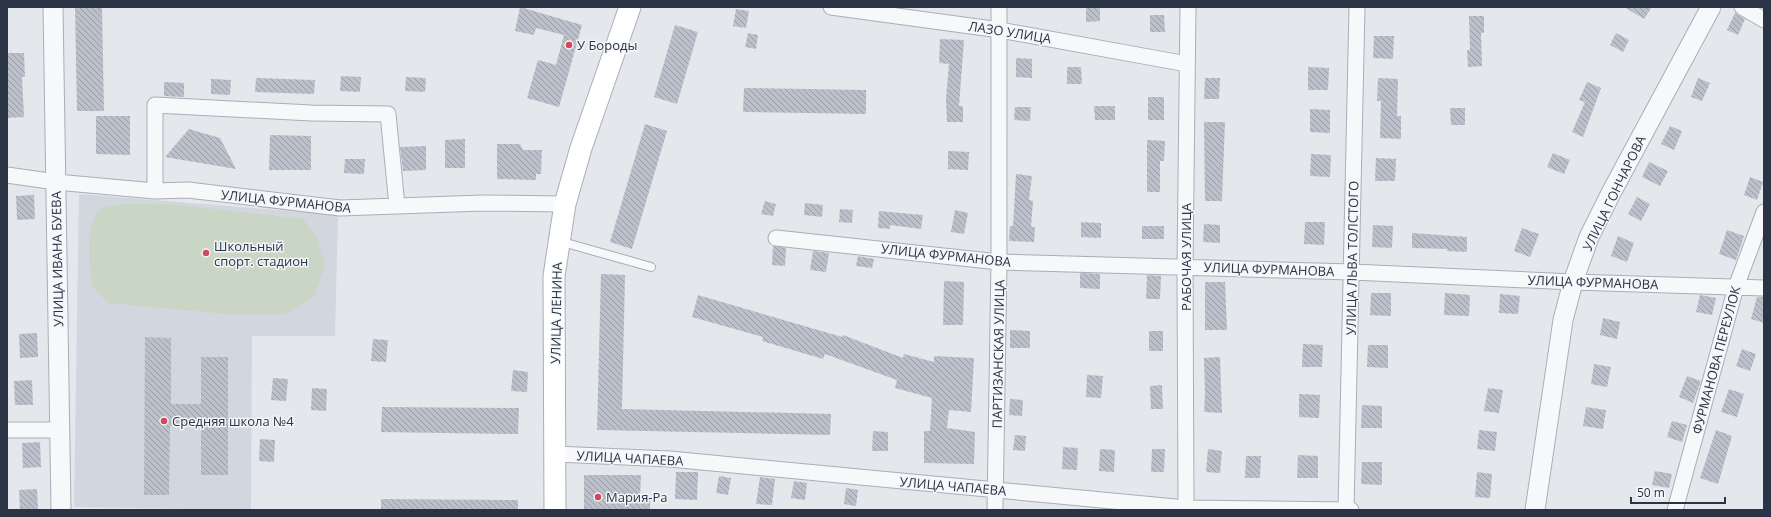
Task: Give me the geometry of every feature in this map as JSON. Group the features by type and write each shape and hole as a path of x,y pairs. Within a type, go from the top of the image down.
{"main road":[{"name":"УЛИЦА ЛЕНИНА","path":"555,510 554,276 559,241 565,204 581,148 630,7"}],"street":[{"name":"УЛИЦА ИВАНА БУЕВА","path":"53,7 61,510"},
{"name":"ЛАЗО УЛИЦА","path":"831,7 1000,30 1187,64"},
{"name":"ПАРТИЗАНСКАЯ УЛИЦА","path":"995,510 999,262 999,7"},
{"name":"РАБОЧАЯ УЛИЦА","path":"1186,508 1185,267 1188,7"},
{"name":"УЛИЦА ЛЬВА ТОЛСТОГО","path":"1349,510 1357,7"},
{"name":"УЛИЦА ГОНЧАРОВА","path":"1535,510 1564,320 1573,282 1589,237 1611,193 1712,7"},
{"path":"1742,7 1764,20"},
{"path":"155,191 155,105 311,114 388,114 397,206"},
{"name":"УЛИЦА ФУРМАНОВА","path":"7,175 56,182 155,191 188,190 340,208 483,203 565,204"},
{"name":"ФУРМАНОВА ПЕРЕУЛОК","path":"1675,510 1736,287 1764,212"},
{"name":"УЛИЦА ФУРМАНОВА","path":"776,238 999,262 1352,272 1573,282 1764,288"},
{"path":"7,430 60,430"},
{"name":"УЛИЦА ЧАПАЕВА","path":"555,454 670,459 1186,508 1349,510"}],"lane":[{"path":"559,241 651,267"}],"shaded area":[{"name":"Средняя школа №4","path":"79,194 338,215 335,336 252,336 251,510 74,507"}],"green space":[{"name":"Школьный спорт. стадион","path":"122,204 170,204 303,219 317,238 325,265 314,297 285,314 226,314 108,303 94,288 91,279 89,257 90,234 92,223 101,209"}],"building":[{"path":"75,7 102,7 104,111 77,111"},
{"path":"520,7 582,25 559,107 527,98 538,60 556,65 564,35 536,28 534,35 515,31"},
{"path":"1086,7 1100,7 1100,21 1086,22"},
{"path":"1624,7 1652,7 1644,19"},
{"path":"736,9 749,11 746,28 733,26"},
{"path":"1735,13 1745,19 1738,35 1727,30"},
{"path":"1150,15 1164,15 1165,32 1150,32"},
{"path":"1469,16 1484,16 1484,33 1481,33 1482,66 1468,67 1467,50 1470,50"},
{"path":"675,25 698,32 677,104 654,97"},
{"path":"748,33 758,35 756,49 745,47"},
{"path":"1616,33 1629,40 1623,52 1610,45"},
{"path":"1374,36 1394,36 1393,59 1373,58"},
{"path":"940,39 964,40 959,106 963,106 963,122 947,122 946,99 949,64 939,63"},
{"path":"7,53 24,53 25,77 22,77 24,117 7,118"},
{"path":"1016,58 1032,59 1032,78 1016,77"},
{"path":"1067,67 1081,67 1082,84 1067,84"},
{"path":"1308,67 1329,68 1328,90 1308,90"},
{"path":"341,76 361,77 360,92 340,91"},
{"path":"406,77 426,78 425,92 405,91"},
{"path":"256,78 315,80 314,94 255,92"},
{"path":"1205,78 1220,78 1219,99 1204,99"},
{"path":"1378,78 1398,79 1397,116 1401,116 1401,139 1380,138 1381,101 1377,101"},
{"path":"1698,78 1710,83 1702,101 1691,97"},
{"path":"211,79 231,80 230,95 211,94"},
{"path":"164,82 184,83 184,97 164,96"},
{"path":"1587,82 1601,88 1583,137 1572,132 1585,102 1579,100"},
{"path":"744,88 866,90 866,114 743,112"},
{"path":"1148,97 1164,97 1164,120 1148,120"},
{"path":"1094,106 1115,106 1115,120 1095,120"},
{"path":"1015,107 1031,107 1030,121 1014,120"},
{"path":"1450,108 1465,108 1465,125 1451,125"},
{"path":"1310,109 1330,110 1330,133 1310,132"},
{"path":"96,116 130,116 130,155 96,154"},
{"path":"1204,122 1225,122 1222,201 1205,201"},
{"path":"645,124 667,131 632,249 610,242"},
{"path":"1670,126 1682,131 1674,150 1661,144"},
{"path":"189,129 220,138 236,169 165,157"},
{"path":"270,135 311,136 311,170 269,170"},
{"path":"465,139 465,168 445,168 445,140"},
{"path":"1147,140 1165,141 1164,161 1160,161 1160,192 1147,192"},
{"path":"497,144 520,144 523,150 542,150 541,174 536,174 536,180 497,179"},
{"path":"426,146 426,170 403,171 400,147"},
{"path":"948,151 969,152 968,170 948,169"},
{"path":"1553,153 1570,160 1564,174 1547,167"},
{"path":"1311,154 1331,155 1330,177 1310,176"},
{"path":"1376,158 1396,159 1395,181 1375,181"},
{"path":"345,159 365,159 364,174 344,173"},
{"path":"1649,162 1668,171 1660,186 1642,177"},
{"path":"1016,174 1032,176 1029,200 1033,201 1031,227 1035,227 1034,242 1009,241 1010,226 1013,226"},
{"path":"1750,177 1763,182 1757,200 1744,195"},
{"path":"34,195 35,219 17,220 16,196"},
{"path":"1637,197 1650,204 1641,221 1628,214"},
{"path":"765,201 776,204 773,216 761,214"},
{"path":"805,203 823,205 822,217 804,215"},
{"path":"840,209 853,210 852,223 839,222"},
{"path":"955,210 968,213 964,234 951,232"},
{"path":"879,211 923,215 921,229 890,225 890,229 878,228"},
{"path":"1081,222 1101,223 1101,238 1081,237"},
{"path":"1305,222 1325,222 1324,245 1304,244"},
{"path":"1204,224 1220,225 1220,243 1203,242"},
{"path":"1373,225 1393,226 1392,248 1372,247"},
{"path":"1142,226 1164,226 1164,239 1142,239"},
{"path":"1522,228 1539,234 1530,257 1514,251"},
{"path":"1727,230 1744,236 1736,260 1719,254"},
{"path":"1412,233 1467,237 1467,252 1447,251 1447,249 1412,248"},
{"path":"1618,236 1634,243 1627,262 1611,256"},
{"path":"773,246 786,248 785,266 772,265"},
{"path":"813,251 829,253 826,272 810,270"},
{"path":"858,256 874,259 872,268 856,266"},
{"path":"1080,273 1100,274 1100,289 1080,288"},
{"path":"601,274 625,275 622,409 831,414 830,435 597,430"},
{"path":"1147,275 1161,276 1160,299 1146,299"},
{"path":"944,281 964,282 963,325 943,325"},
{"path":"1205,282 1225,282 1227,330 1205,330"},
{"path":"1371,293 1391,293 1391,316 1370,315"},
{"path":"1445,293 1470,295 1469,316 1444,315"},
{"path":"1500,294 1520,296 1518,314 1499,313"},
{"path":"698,295 842,337 843,335 903,358 904,354 934,362 934,356 974,358 971,412 949,410 947,428 975,432 974,464 924,463 924,431 930,431 932,398 895,388 897,380 825,354 823,359 762,341 763,337 692,317"},
{"path":"1700,295 1716,298 1712,315 1696,312"},
{"path":"1757,297 1764,297 1764,323 1751,319"},
{"path":"1603,318 1620,322 1617,339 1600,335"},
{"path":"1010,330 1030,331 1030,348 1010,348"},
{"path":"1149,331 1163,331 1163,351 1149,351"},
{"path":"37,333 38,357 20,358 19,334"},
{"path":"145,337 171,338 171,404 201,404 201,357 228,357 228,475 201,475 201,426 170,426 169,495 144,495"},
{"path":"373,339 388,340 386,362 371,361"},
{"path":"1303,344 1323,345 1322,367 1302,367"},
{"path":"1368,345 1388,345 1388,368 1367,367"},
{"path":"1742,349 1756,354 1750,371 1736,366"},
{"path":"1220,357 1222,413 1204,412 1204,358"},
{"path":"1594,364 1611,367 1607,387 1591,384"},
{"path":"513,370 528,372 527,392 511,391"},
{"path":"1087,375 1103,376 1101,398 1086,397"},
{"path":"1687,376 1701,381 1693,403 1679,397"},
{"path":"273,378 288,379 286,401 271,400"},
{"path":"32,380 33,405 15,405 14,381"},
{"path":"1162,385 1163,409 1151,409 1150,386"},
{"path":"312,388 327,389 326,411 311,410"},
{"path":"1488,388 1503,390 1499,413 1484,411"},
{"path":"1729,389 1744,394 1737,417 1721,412"},
{"path":"1299,394 1320,395 1319,418 1299,417"},
{"path":"1010,399 1023,400 1022,416 1009,415"},
{"path":"1362,405 1382,406 1382,428 1361,428"},
{"path":"382,407 519,408 518,434 381,432"},
{"path":"1586,407 1606,410 1603,429 1583,426"},
{"path":"1672,421 1687,425 1682,442 1667,437"},
{"path":"1479,430 1497,432 1495,451 1477,449"},
{"path":"1716,430 1732,436 1718,484 1700,478"},
{"path":"873,431 888,432 888,451 872,451"},
{"path":"1015,435 1026,436 1025,451 1013,450"},
{"path":"260,439 275,440 274,462 259,461"},
{"path":"40,442 41,467 23,468 22,443"},
{"path":"1063,447 1078,448 1077,470 1062,469"},
{"path":"1100,449 1115,450 1114,472 1099,471"},
{"path":"1152,449 1165,449 1164,472 1151,472"},
{"path":"1208,449 1222,451 1220,473 1206,472"},
{"path":"1298,455 1318,456 1318,478 1297,478"},
{"path":"1246,456 1261,456 1260,478 1245,478"},
{"path":"1362,462 1382,462 1382,485 1361,484"},
{"path":"1655,471 1672,474 1669,488 1652,485"},
{"path":"676,472 698,472 697,500 675,499"},
{"path":"1477,472 1492,474 1490,498 1475,497"},
{"path":"584,475 641,475 640,498 650,498 650,510 584,510"},
{"path":"719,476 731,478 728,495 716,493"},
{"path":"760,477 775,479 772,505 756,504"},
{"path":"794,481 807,483 805,500 791,498"},
{"path":"846,488 858,490 856,506 844,504"},
{"path":"37,489 38,510 20,510 19,490"},
{"path":"381,499 518,500 518,510 381,510"}],"place":[{"name":"У Бороды","path":"569,45"},
{"name":"Школьный спорт. стадион","path":"206,253"},
{"name":"Средняя школа №4","path":"164,421"},
{"name":"Мария-Ра","path":"598,497"}]}
